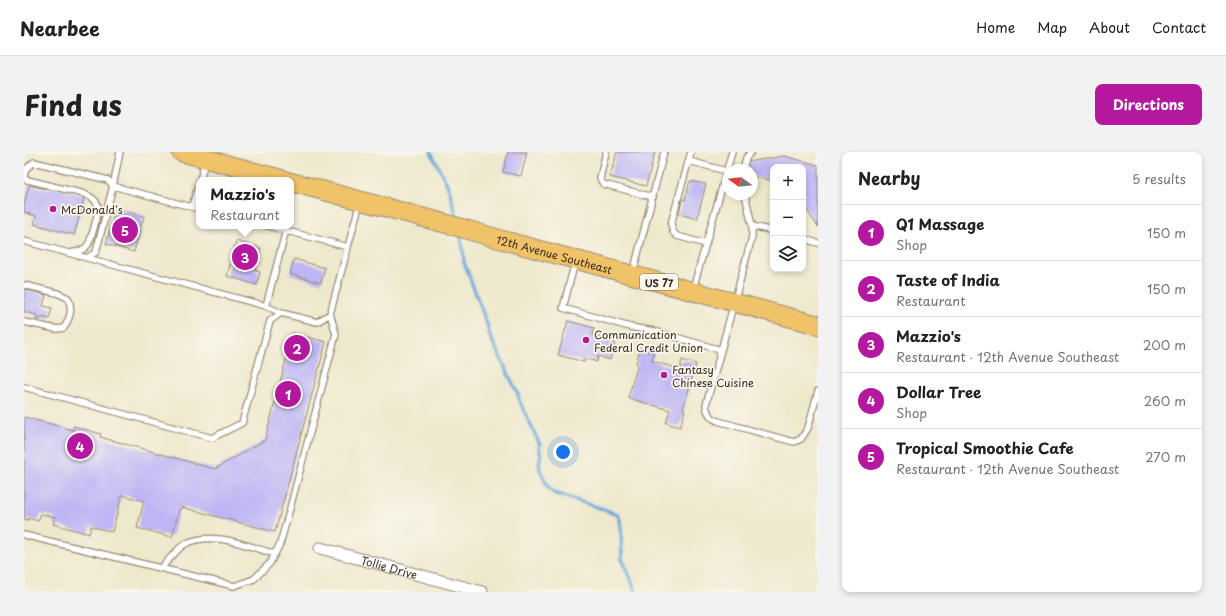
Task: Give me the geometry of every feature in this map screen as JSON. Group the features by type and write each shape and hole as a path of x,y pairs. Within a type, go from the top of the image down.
{"main road":[{"path":"181,152 274,177"},
{"name":"12th Avenue Southeast","path":"294,183 818,325"}],"street":[{"name":"Tollie Drive","path":"320,548 446,588 482,592"}],"lane":[{"path":"87,258 96,252 120,152"},
{"path":"606,152 600,178 603,184 653,197"},
{"path":"632,275 664,152"},
{"path":"691,152 671,224 673,232 677,236 706,244"},
{"path":"728,164 732,152"},
{"path":"744,164 746,158 751,152"},
{"path":"200,177 205,159"},
{"path":"689,161 722,171"},
{"path":"70,254 82,250 88,245 98,209 97,202 93,197 24,177 26,169 34,162 108,180 113,186 196,208"},
{"path":"692,291 722,186"},
{"path":"192,207 196,192"},
{"path":"24,535 234,586 254,579 270,563 275,554 280,544 290,512 336,334 330,314 361,200"},
{"path":"746,200 752,226 752,237 706,405 707,411 713,419 718,421 794,442 801,439 808,428 818,391"},
{"path":"752,226 770,230"},
{"path":"282,229 348,247"},
{"path":"266,306 286,230"},
{"path":"806,240 818,243"},
{"path":"24,241 266,306 281,313 317,322 330,314"},
{"path":"576,260 563,308 721,350"},
{"path":"24,285 57,293 68,298 71,304 68,322 64,328 56,330 24,322"},
{"path":"24,387 212,438 242,423 270,321 281,313"},
{"path":"161,568 184,545 202,538 220,538 275,554"}],"building":[{"path":"508,152 527,152 521,176 503,172"},
{"path":"617,152 655,152 646,186 610,177"},
{"path":"784,156 818,165 818,227 806,209 806,164 770,164 770,180 758,177 758,164 746,164 747,162"},
{"path":"690,181 706,184 697,219 679,214 682,199 685,200"},
{"name":"McDonald's","path":"29,185 50,190 51,187 85,196 74,235 34,224 36,216 24,212 24,205"},
{"path":"116,208 144,216 134,252 106,244"},
{"path":"236,241 261,248 255,270 260,272 257,285 227,276"},
{"path":"294,259 325,268 321,283 290,274"},
{"path":"24,289 46,295 43,306 52,308 49,319 41,317 40,320 36,319 37,315 24,312"},
{"name":"Communication Federal Credit Union","path":"568,321 594,328 592,335 615,342 610,360 598,356 597,362 585,358 584,362 558,355"},
{"path":"293,333 326,342 275,532 181,507 172,537 137,528 144,501 122,495 112,532 91,526 89,534 53,524 55,517 41,514 38,521 28,518 28,520 24,519 24,417 73,430 74,426 101,434 100,437 215,469 265,440"},
{"path":"640,349 654,353 652,361 680,369 682,360 696,364 683,410 685,411 680,427 666,423 670,410 628,398 638,364 636,363"}],"waterway":[{"path":"431,152 448,186 458,221"},
{"path":"460,233 464,262 488,327 489,334 518,394 519,400 540,445 540,470 548,487 554,493 618,515 621,526 622,559 636,592"}],"place":[{"name":"McDonald's","path":"53,209"},
{"name":"Tropical Smoothie Cafe","path":"125,230"},
{"name":"Mazzio's","path":"245,257"},
{"name":"Communication Federal Credit Union","path":"586,340"},
{"name":"Taste of India","path":"297,348"},
{"name":"Fantasy Chinese Cuisine","path":"664,375"},
{"name":"Q1 Massage","path":"288,394"},
{"name":"Dollar Tree","path":"80,446"}]}
